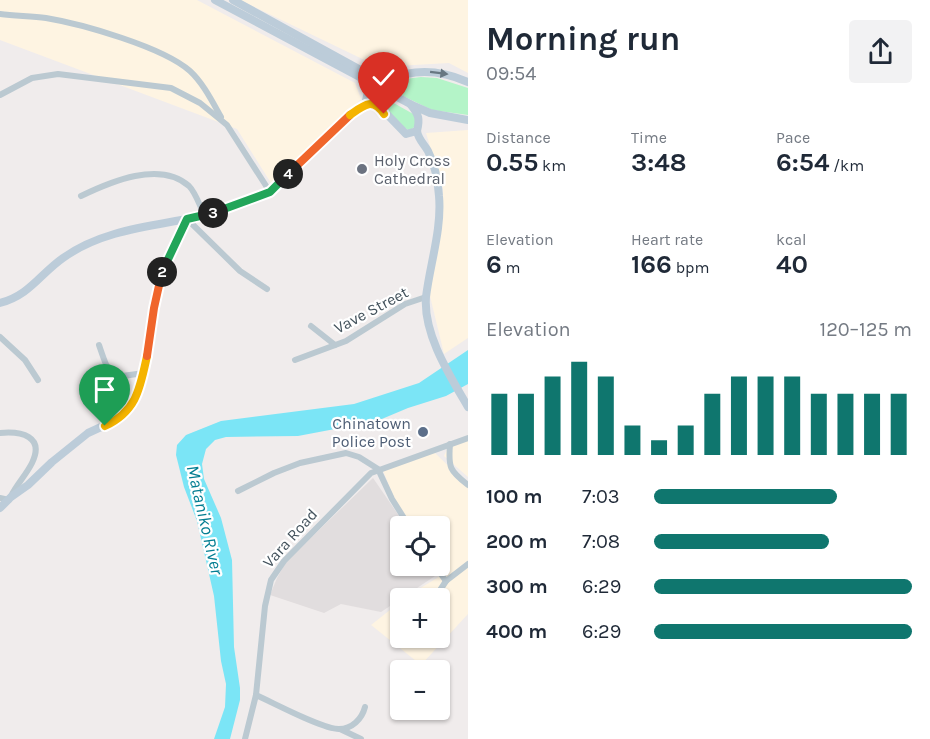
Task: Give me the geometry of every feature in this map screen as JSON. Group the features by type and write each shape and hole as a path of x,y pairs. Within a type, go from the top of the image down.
{"street":[{"path":"215,0 425,111 468,120"},
{"path":"233,0 377,79 387,79 403,74 441,73 468,82"},
{"path":"0,14 45,18 72,24 160,52 189,71 208,94 222,120"},
{"path":"0,95 32,78 58,74 171,87 200,103 227,125 270,192"},
{"path":"403,74 398,77 396,87 405,101 417,112 420,121 418,138 432,161 439,196 439,215 426,297 429,329 468,407"},
{"path":"360,78 368,91 365,105"},
{"path":"0,303 22,295 63,258 93,241 133,228 205,216 270,192 340,123 365,105 378,105 406,134 417,132 427,120 437,114"},
{"path":"81,196 108,183 137,175 166,175 189,187 205,216"},
{"path":"187,219 240,271 267,289"},
{"path":"7,498 28,485 45,468 88,434 114,422 125,413 135,399 149,351 159,281 166,261 187,219"},
{"name":"Vave Street","path":"295,360 360,334 405,304 426,297"},
{"path":"311,326 335,345"},
{"path":"0,337 25,360 38,380"},
{"path":"99,345 107,369 113,374 123,376 143,373"},
{"path":"0,433 15,432 28,436 36,447 33,462 0,508"},
{"name":"Vara Road","path":"244,739 256,695 265,606 271,580 284,561 371,473 468,438"},
{"path":"450,444 450,469 468,485"},
{"path":"238,491 300,463 346,453 359,457 378,469 403,516"},
{"path":"441,588 446,581 468,564"},
{"path":"442,576 446,581"},
{"path":"256,695 327,727 340,729 361,739"},
{"path":"340,729 357,722 363,715 365,707"}],"shaded area":[{"path":"0,0 197,0 355,83 361,99 271,183 237,129 0,40"},
{"path":"240,0 468,0 468,73 449,63 379,67"},
{"path":"468,130 468,338 444,354 429,292 442,223 443,189 426,133"},
{"path":"468,435 468,477 444,456 450,443"},
{"path":"433,451 468,485 468,614 450,634 450,588 420,588 439,576 450,576 450,516 404,516 399,510 382,468"},
{"path":"373,478 399,516 390,516 390,576 435,576 417,588 390,588 390,606 381,612 341,604 324,613 270,595 286,562"},
{"path":"390,610 390,640 371,625"},
{"path":"400,648 437,648 426,660 415,660"}],"green space":[{"path":"437,78 468,88 468,115 432,110 403,96 400,91 401,82 405,79"},
{"path":"367,88 415,115 417,125 409,131 383,109"}],"water":[{"name":"Mataniko River","path":"468,350 468,384 446,396 377,421 298,436 226,437 215,440 206,449 202,464 204,479 221,518 232,560 234,647 240,688 240,700 230,739 214,739 225,707 226,684 221,661 214,596 197,521 184,487 176,455 177,445 186,435 221,421 354,404 419,383"}],"place":[{"name":"Holy Cross Cathedral","path":"362,169"},
{"name":"Chinatown Police Post","path":"423,432"}],"route":[{"path":"105,426 121,417 135,399 149,351 159,281 187,219 205,216 270,192 340,123 359,108 365,105 378,105 384,114"}]}
